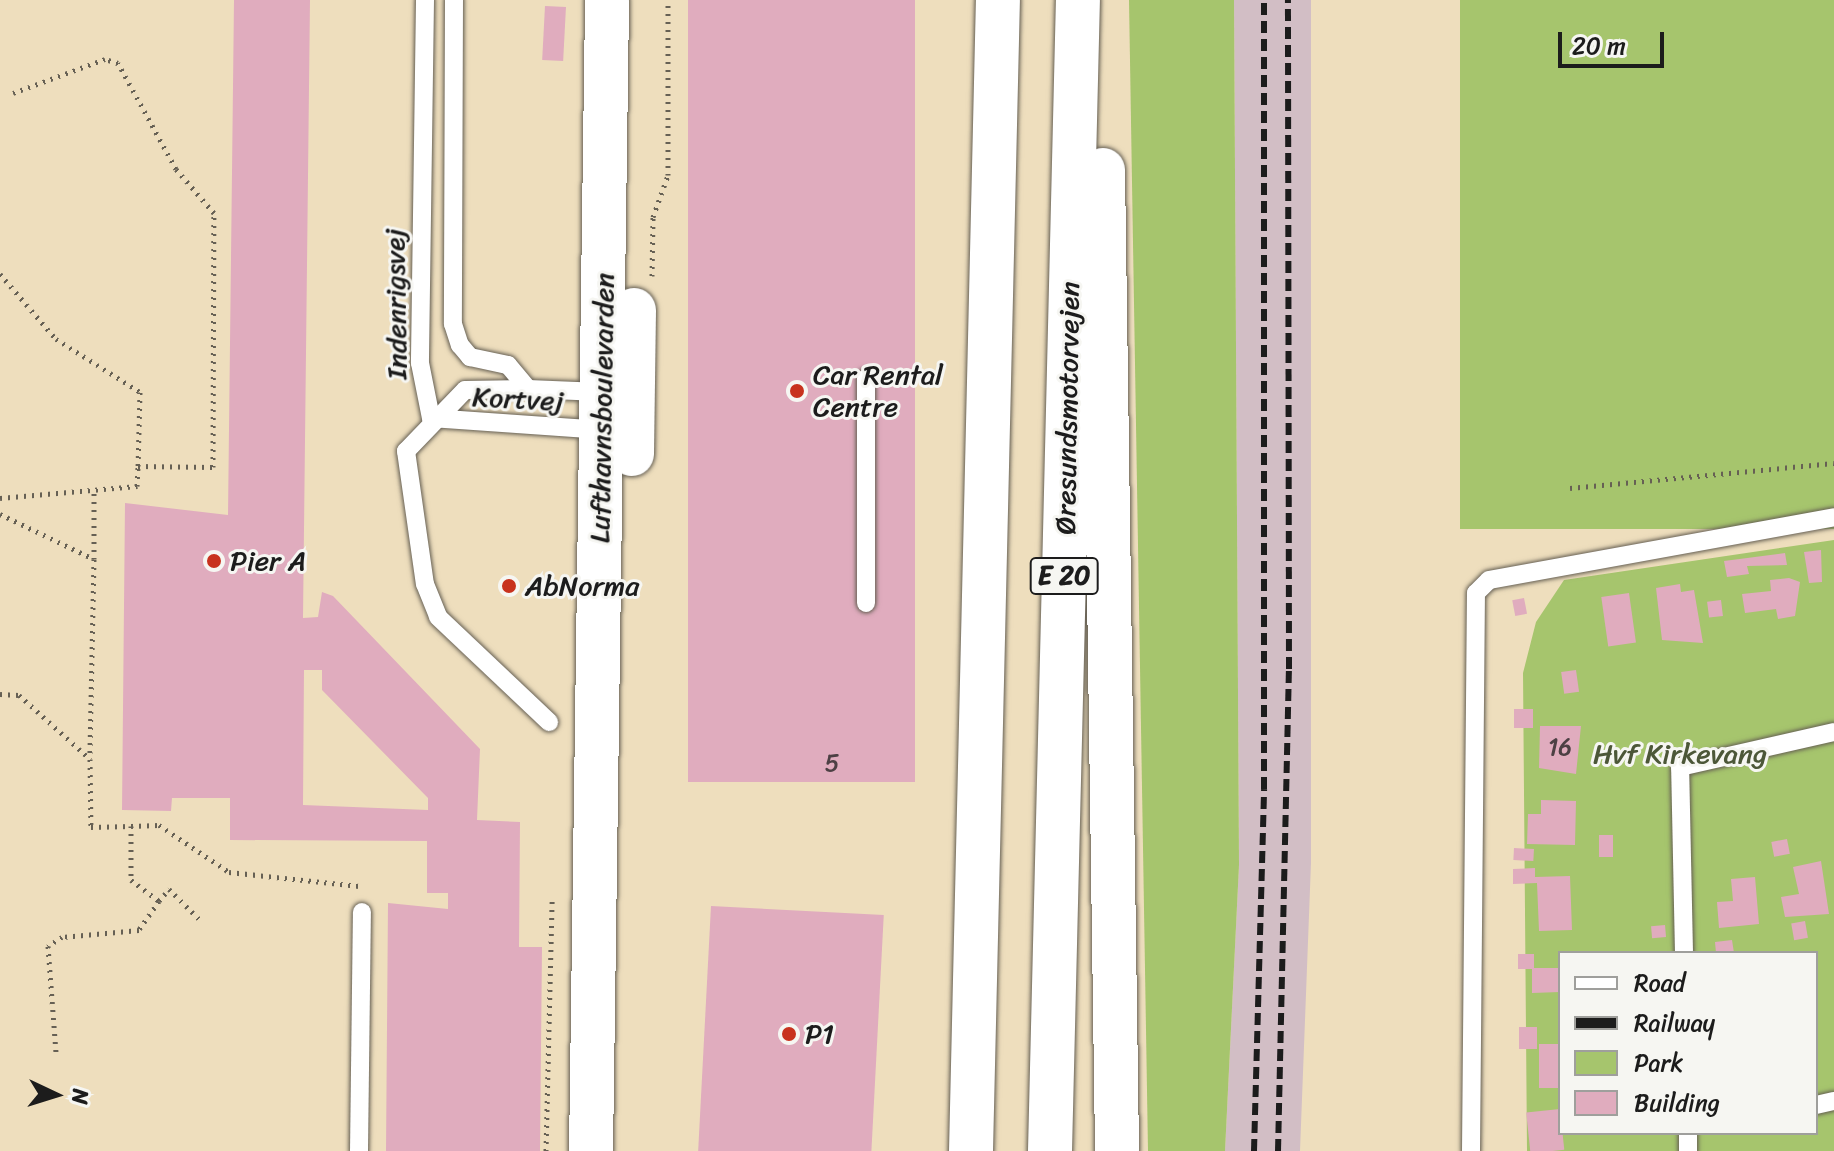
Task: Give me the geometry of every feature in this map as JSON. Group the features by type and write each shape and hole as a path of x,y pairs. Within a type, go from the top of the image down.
{"main road":[{"name":"Lufthavnsboulevarden","path":"607,0 617,411 623,1151"},
{"name":"Lufthavnsboulevarden","path":"591,1151 635,0"},
{"path":"971,1151 998,0"},
{"name":"Øresundsmotorvejen","path":"1050,1151 1078,0"},
{"path":"1098,0 1117,1151"}],"lane":[{"name":"Indenrigsvej","path":"425,0 420,363 431,418 406,451 425,584 438,617 549,722"},
{"name":"Indenrigsvej","path":"454,0 453,324 470,357 508,365 528,389"},
{"path":"866,378 866,603"},
{"path":"431,418 465,390 528,389 617,411"},
{"name":"Kortvej","path":"431,418 617,411"},
{"path":"1471,1151 1476,593 1489,580 1834,517"},
{"path":"1684,951 1680,767 1834,732"},
{"path":"359,1151 362,912"}],"path":[{"path":"652,281 653,217 668,175 668,0"},
{"path":"13,93 105,59 118,63 176,169 214,213 213,467 138,466"},
{"path":"0,274 56,339 140,392 137,486 0,498"},
{"path":"1570,488 1834,463"},
{"path":"94,488 91,827 159,825 229,872 341,880 370,890"},
{"path":"0,514 94,559"},
{"path":"0,694 19,695 90,759"},
{"path":"131,826 131,880 159,901"},
{"path":"56,1052 48,946 62,937 139,930 169,889 201,921"}],"shaded area":[{"path":"1234,0 1311,0 1311,863 1300,1151 1225,1151 1239,865"}],"green space":[{"path":"1129,0 1234,0 1239,865 1225,1151 1148,1151"},
{"path":"1460,0 1834,0 1834,529 1460,529"},
{"name":"Hvf Kirkevang","path":"1834,540 1834,1151 1527,1151 1523,673 1536,622 1564,580"}],"building":[{"name":"Pier A","path":"234,0 310,0 303,618 318,617 322,592 333,596 480,749 477,820 520,822 519,947 542,947 540,1151 386,1151 388,903 448,909 448,893 427,893 427,841 230,840 230,798 172,798 171,811 122,810 125,503 228,515","holes":["304,670 322,670 322,690 428,798 428,810 303,805"]},
{"name":"Car Rental Centre","path":"688,0 915,0 915,782 688,782"},
{"path":"545,6 566,7 563,61 542,60"},
{"path":"1821,550 1822,582 1809,583 1804,552"},
{"path":"1785,553 1787,565 1747,566 1749,574 1727,577 1724,561"},
{"path":"1789,578 1800,582 1795,616 1778,619 1776,609 1745,613 1742,594 1771,591 1770,580"},
{"path":"1680,584 1681,592 1694,590 1703,643 1662,640 1656,588"},
{"path":"1629,593 1636,643 1608,646 1601,597"},
{"path":"1524,598 1527,614 1515,616 1512,600"},
{"path":"1721,600 1723,616 1709,618 1707,602"},
{"path":"1576,670 1579,692 1564,694 1561,672"},
{"path":"1514,709 1533,709 1533,728 1514,728"},
{"path":"1540,726 1581,726 1576,774 1539,768"},
{"path":"1541,800 1576,801 1575,845 1527,844 1528,814 1541,814"},
{"path":"1599,835 1613,835 1613,857 1599,857"},
{"path":"1787,839 1790,854 1774,857 1771,842"},
{"path":"1514,848 1534,849 1533,861 1513,860"},
{"path":"1821,861 1829,914 1785,917 1781,897 1799,894 1793,867"},
{"path":"1535,868 1535,877 1570,876 1572,930 1539,931 1537,883 1513,884 1513,869"},
{"path":"1755,877 1759,924 1719,928 1717,902 1733,901 1731,879"},
{"name":"P1","path":"711,906 884,915 871,1151 698,1151"},
{"path":"1805,921 1808,938 1794,940 1791,923"},
{"path":"1665,925 1666,937 1652,938 1651,926"},
{"path":"1732,940 1734,951 1716,951 1715,942"},
{"path":"1518,954 1534,954 1534,968 1558,968 1558,992 1532,993 1532,969 1518,969"},
{"path":"1519,1027 1537,1027 1537,1049 1519,1049"},
{"path":"1539,1044 1558,1044 1558,1088 1539,1088"},
{"path":"1558,1109 1558,1135 1563,1135 1564,1150 1530,1151 1526,1113"}],"railway":[{"path":"1254,1151 1264,789 1264,0"},
{"path":"1278,1151 1289,669 1288,0"}],"place":[{"name":"Car Rental Centre","path":"797,391"},
{"name":"Pier A","path":"214,561"},
{"name":"AbNorma","path":"509,586"},
{"name":"P1","path":"789,1034"}]}
